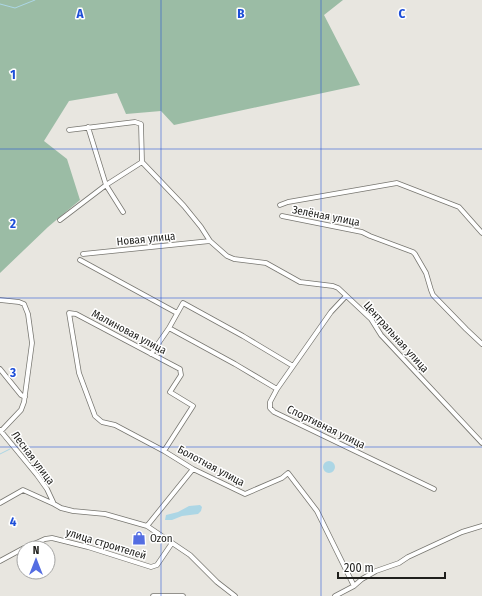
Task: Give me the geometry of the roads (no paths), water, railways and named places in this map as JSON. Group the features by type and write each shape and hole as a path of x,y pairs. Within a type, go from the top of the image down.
{"street":[{"path":"69,130 138,122 142,127 142,162 188,211 210,241"},
{"path":"88,127 106,185 123,212"},
{"path":"60,220 106,185 142,162"},
{"path":"280,205 288,202 397,183 459,207 482,233"},
{"name":"Зелёная улица","path":"282,216 362,232 413,252 416,254 426,273 434,296 482,344"},
{"name":"Новая улица","path":"83,254 210,241"},
{"name":"Центральная улица","path":"210,241 219,250 234,259 266,263 300,282 333,286 341,291 371,319 381,335 482,443"},
{"path":"80,260 177,313"},
{"name":"Спортивная улица","path":"346,296 331,312 277,389 270,405 271,410 434,489"},
{"path":"0,300 24,304 27,309 32,347 23,406 21,410 0,430"},
{"path":"151,354 183,304 243,336 293,366"},
{"name":"Малиновая улица","path":"95,416 79,373 69,313 76,314 180,369 181,375 170,392 193,406 164,451"},
{"path":"169,328 236,364 277,389"},
{"path":"0,369 21,395 25,397"},
{"name":"Болотная улица","path":"95,416 102,422 115,425 164,451 193,469 245,494 282,478 288,473 317,510 354,586"},
{"name":"Лесная улица","path":"0,430 37,475 47,489 54,504"},
{"path":"147,526 193,469"},
{"path":"0,503 22,490 61,508 73,511 105,514 147,526 190,555 217,582 235,596"},
{"path":"335,596 354,586 362,579 376,571 400,563 408,557 462,532 482,526"},
{"name":"улица строителей","path":"41,540 45,538 52,538 88,547 151,567 157,565 172,543"},
{"name":"улица строителей","path":"0,561 16,552"},
{"path":"153,596 183,596"}],"water":[{"path":"327,461 331,461 335,467 331,473 327,473 323,469 323,465"},
{"path":"200,505 202,507 198,514 182,516 172,520 165,520 166,515 178,512 189,506"}],"waterway":[{"path":"0,4 15,8 35,0"},
{"path":"0,454 10,449"}],"place":[{"name":"Ozon","path":"139,538"}]}
